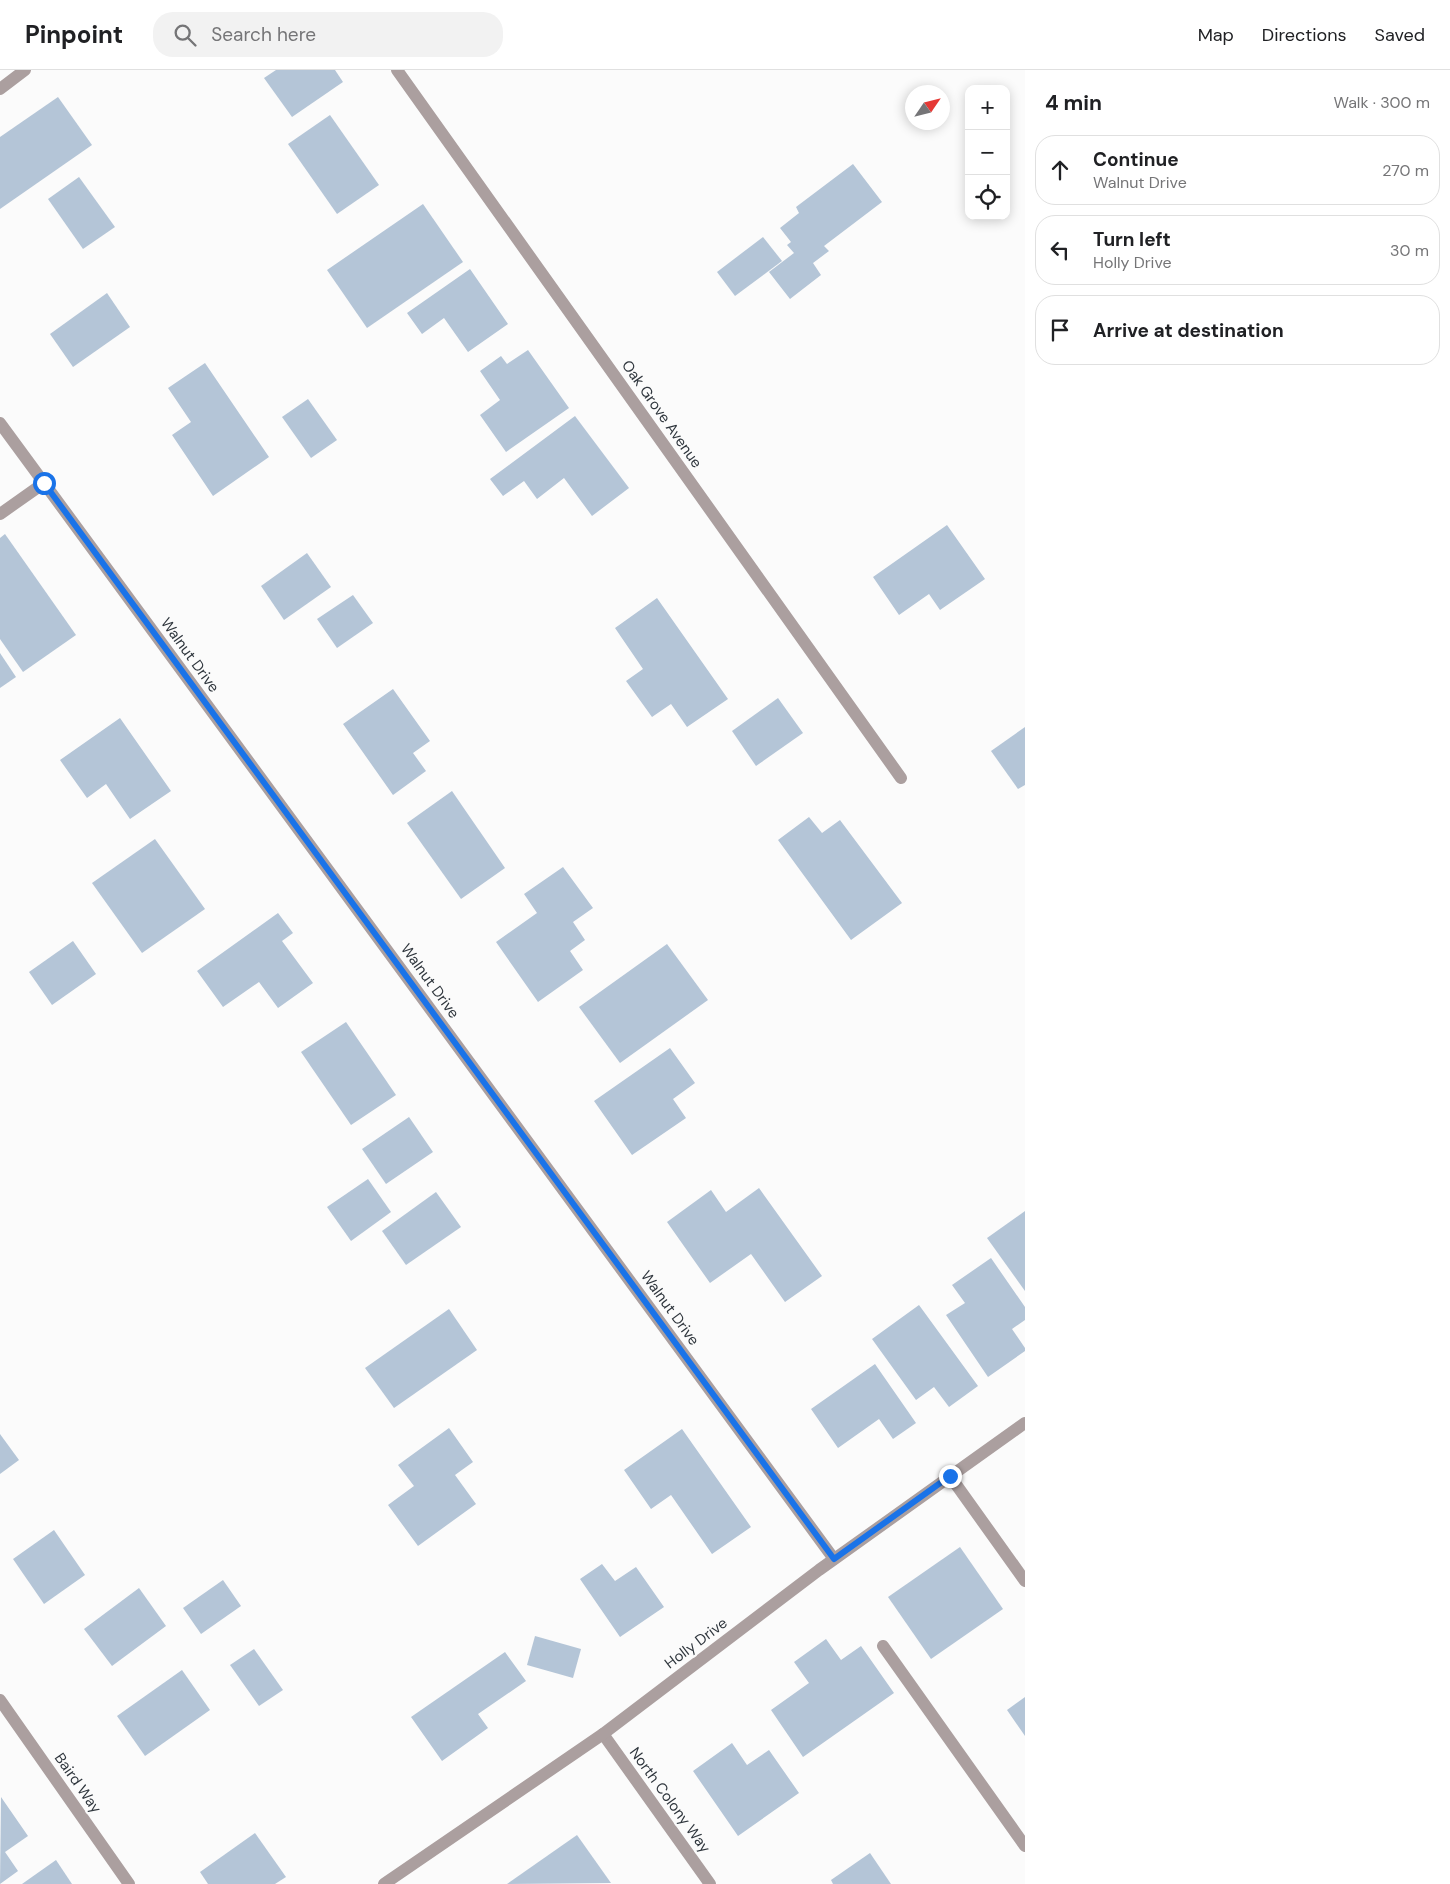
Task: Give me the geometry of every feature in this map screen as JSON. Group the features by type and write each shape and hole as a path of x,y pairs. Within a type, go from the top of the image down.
{"street":[{"path":"0,89 25,70"},
{"name":"Oak Grove Avenue","path":"397,70 901,778"},
{"name":"Walnut Drive","path":"0,423 834,1559"},
{"path":"0,514 44,483"},
{"name":"Holly Drive","path":"384,1884 603,1734 834,1559 1025,1423"},
{"path":"950,1476 1025,1581"},
{"path":"883,1646 1025,1846"},
{"name":"Baird Way","path":"0,1700 129,1884"},
{"name":"North Colony Way","path":"603,1734 710,1884"}],"building":[{"path":"276,70 335,70 343,82 292,117 264,78"},
{"path":"58,97 92,145 0,209 0,137"},
{"path":"330,115 379,185 337,214 288,144"},
{"path":"853,164 882,202 824,246 829,251 813,263 821,275 790,299 769,272 794,253 787,245 791,242 780,228 799,213 796,207"},
{"path":"79,177 115,227 83,249 48,199"},
{"path":"423,204 463,262 367,328 327,270"},
{"path":"763,237 782,261 735,296 717,272"},
{"path":"470,269 508,324 468,352 444,318 422,334 407,313"},
{"path":"107,293 130,327 73,367 50,334"},
{"path":"528,350 569,408 506,452 480,415 500,400 480,371 501,356 507,364"},
{"path":"205,363 269,457 213,496 172,435 191,422 168,388"},
{"path":"308,399 337,440 311,458 282,417"},
{"path":"575,416 629,488 592,516 564,478 537,499 524,481 503,496 490,479"},
{"path":"947,525 985,579 940,610 929,594 899,615 873,577"},
{"path":"5,534 76,635 23,672 0,639 0,538"},
{"path":"307,553 331,587 284,620 261,586"},
{"path":"353,595 373,623 337,648 317,619"},
{"path":"657,598 728,699 687,727 671,704 652,717 626,681 643,669 615,628"},
{"path":"0,653 16,677 0,688"},
{"path":"393,689 430,741 413,753 426,771 393,795 343,724"},
{"path":"778,698 803,733 756,766 732,731"},
{"path":"120,718 171,791 130,819 106,784 87,798 60,760"},
{"path":"1025,727 1025,785 1018,789 991,751"},
{"path":"452,791 505,868 461,899 407,823"},
{"path":"809,817 822,833 840,820 902,903 851,940 778,840"},
{"path":"155,839 205,909 142,953 92,883"},
{"path":"563,867 593,908 573,922 585,940 570,951 583,970 538,1002 496,942 537,913 524,894"},
{"path":"278,913 293,933 282,941 313,983 278,1008 259,982 223,1007 197,971"},
{"path":"73,941 96,974 52,1005 29,972"},
{"path":"667,944 708,1000 620,1063 579,1007"},
{"path":"346,1022 396,1095 351,1125 301,1052"},
{"path":"670,1048 695,1083 673,1099 686,1118 632,1155 594,1101"},
{"path":"409,1117 433,1152 386,1184 362,1149"},
{"path":"368,1179 391,1212 351,1241 327,1207"},
{"path":"759,1188 822,1276 785,1302 751,1254 710,1283 667,1222 711,1190 726,1212"},
{"path":"436,1192 461,1227 406,1265 382,1231"},
{"path":"1025,1211 1025,1291 987,1238"},
{"path":"991,1258 1025,1307 1025,1320 1012,1329 1025,1348 1025,1351 988,1377 946,1315 965,1303 952,1285"},
{"path":"919,1305 978,1386 949,1407 934,1387 916,1400 872,1339"},
{"path":"449,1309 477,1350 394,1408 365,1368"},
{"path":"875,1364 916,1423 893,1439 879,1419 838,1448 811,1409"},
{"path":"449,1428 473,1462 455,1475 476,1504 418,1546 388,1505 414,1486 398,1465"},
{"path":"682,1429 751,1527 712,1554 671,1495 651,1509 624,1470"},
{"path":"0,1434 19,1460 0,1474"},
{"path":"54,1530 85,1575 44,1604 13,1559"},
{"path":"960,1547 1003,1609 931,1659 888,1597"},
{"path":"602,1564 615,1581 636,1567 664,1607 620,1637 580,1579"},
{"path":"223,1580 241,1606 201,1634 183,1608"},
{"path":"139,1588 166,1626 112,1666 84,1629"},
{"path":"535,1636 581,1649 573,1678 527,1665"},
{"path":"826,1639 841,1660 861,1646 894,1693 803,1757 771,1710 809,1683 794,1662"},
{"path":"254,1649 283,1690 259,1706 230,1665"},
{"path":"505,1652 526,1681 478,1714 488,1728 442,1761 411,1717"},
{"path":"182,1670 210,1710 145,1756 117,1716"},
{"path":"1025,1697 1025,1736 1007,1710"},
{"path":"732,1743 747,1765 769,1750 799,1793 738,1836 693,1771"},
{"path":"1,1797 28,1836 5,1852 18,1871 0,1884"},
{"path":"255,1833 286,1877 275,1884 208,1884 200,1872"},
{"path":"577,1835 611,1883 507,1884"},
{"path":"870,1853 891,1884 833,1884 831,1880"},
{"path":"56,1860 72,1884 22,1884"}],"route":[{"path":"44,483 834,1559 950,1476"}]}
